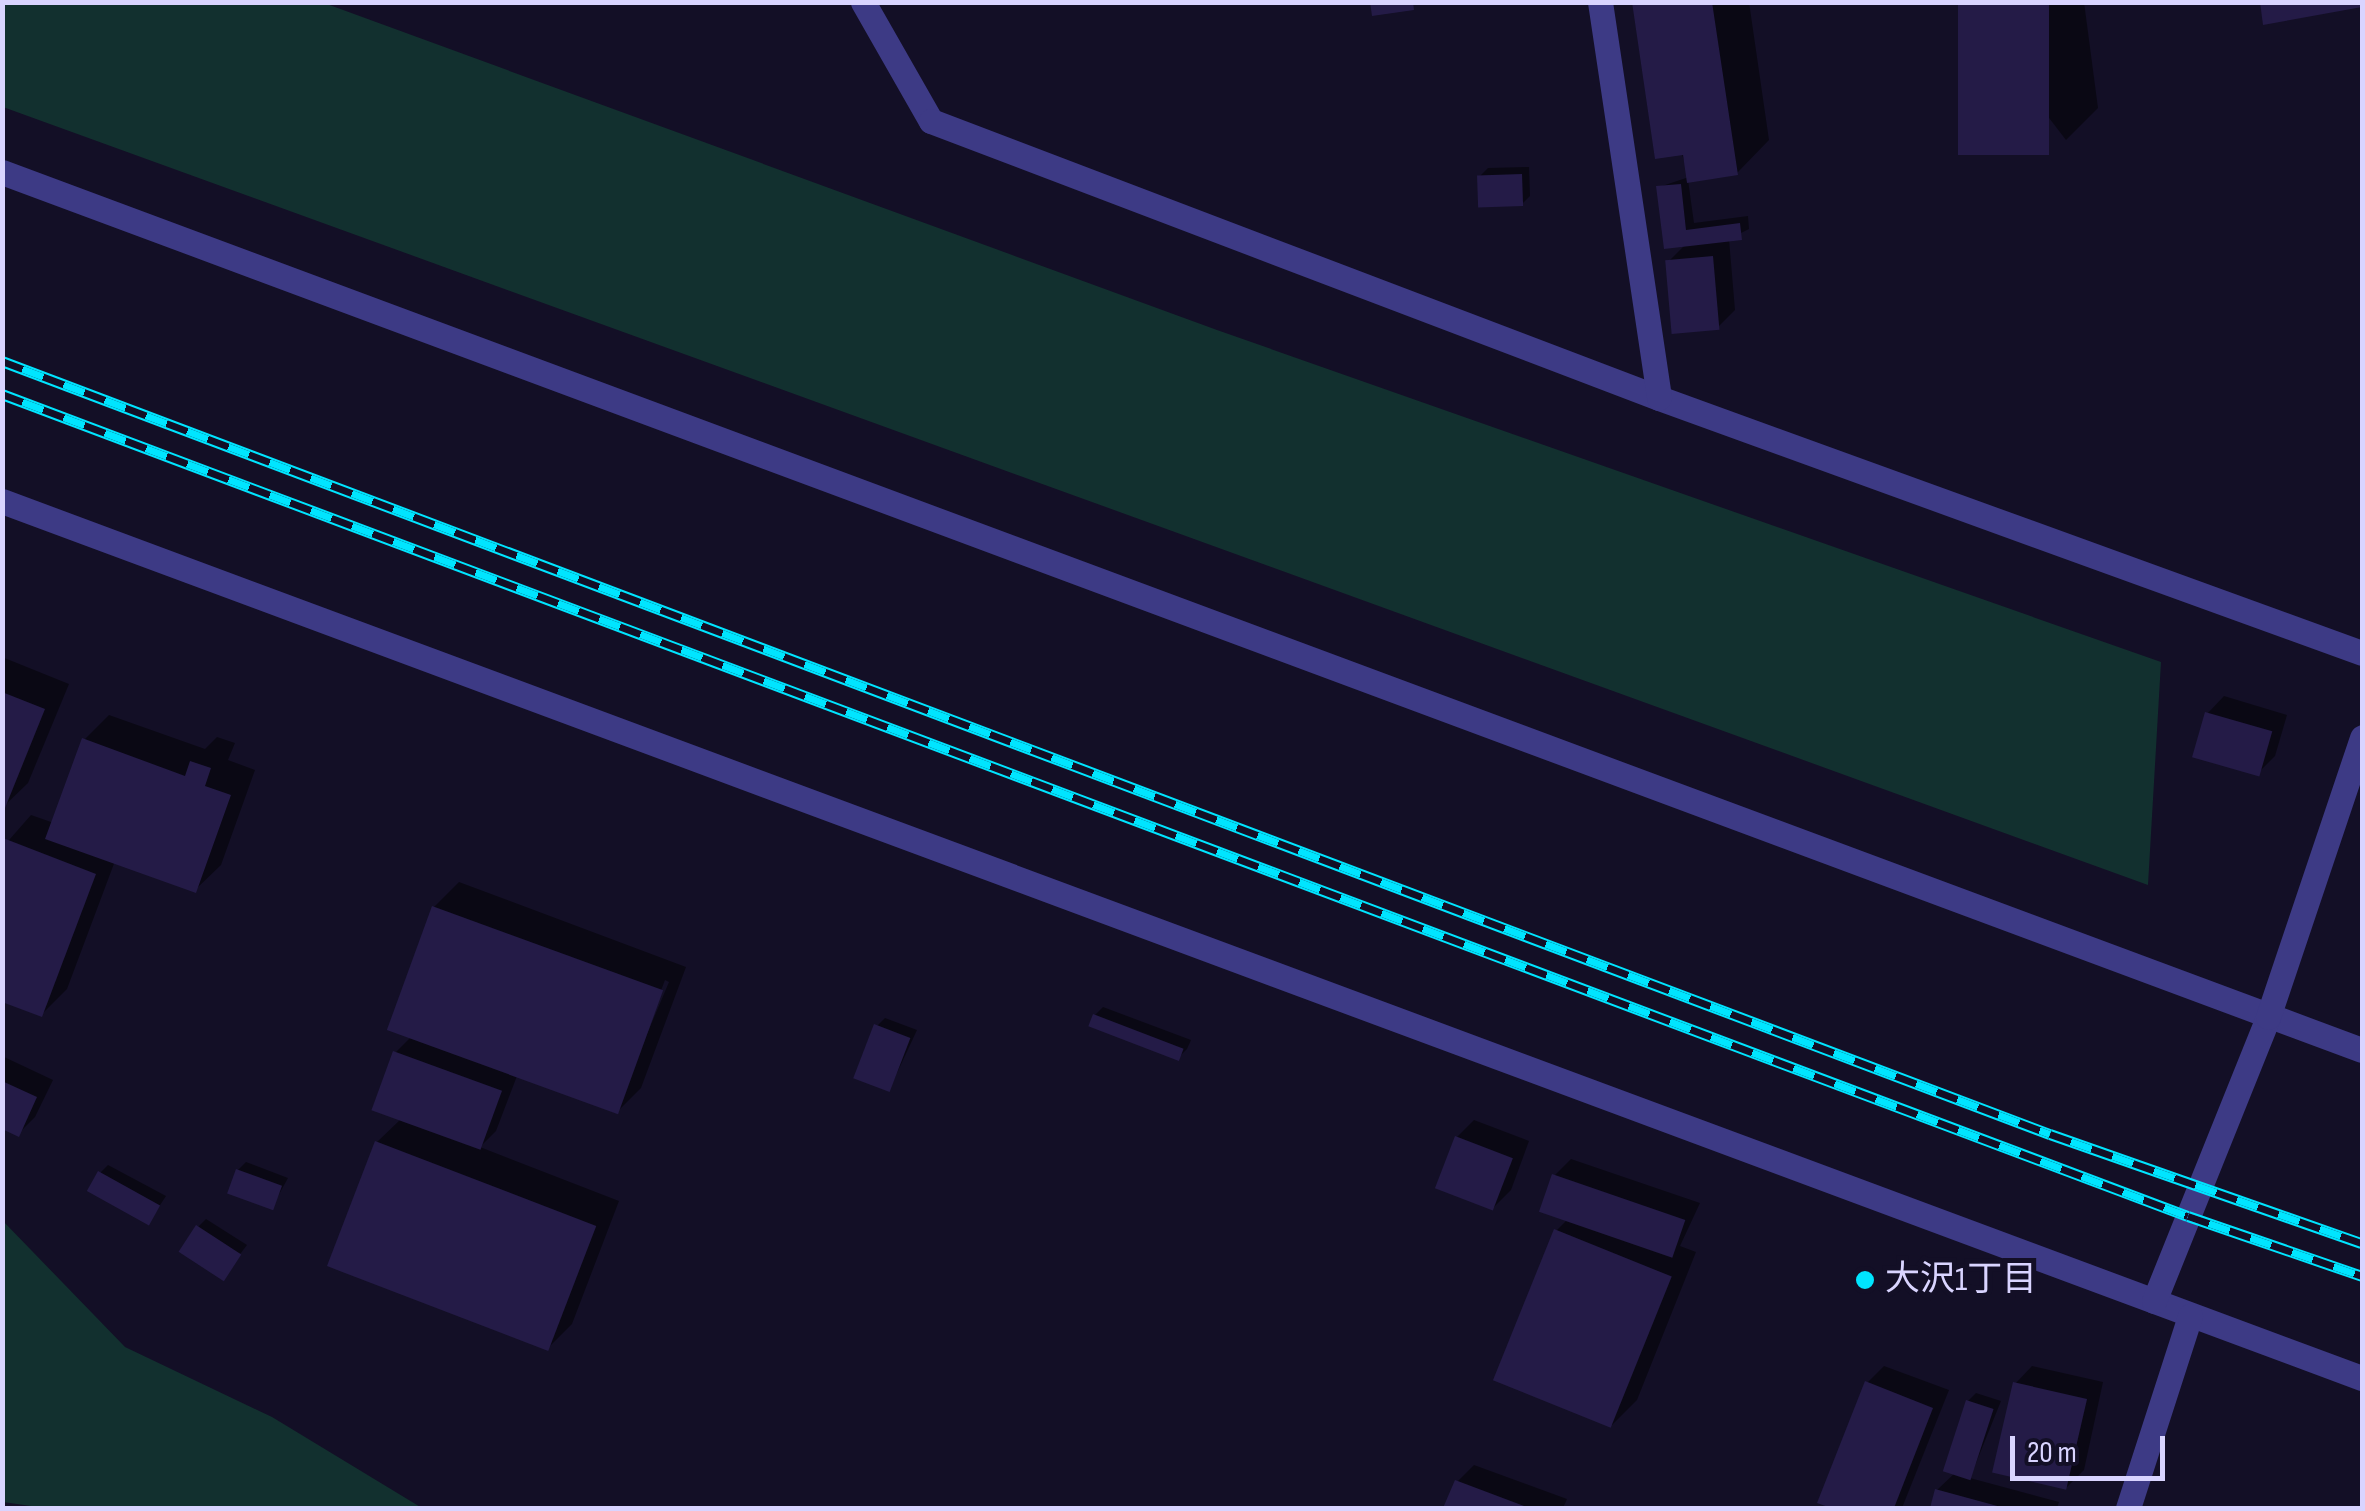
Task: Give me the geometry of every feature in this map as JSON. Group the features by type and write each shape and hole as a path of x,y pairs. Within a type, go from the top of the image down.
{"street":[{"path":"863,2 931,121 1659,398 2362,653"},
{"path":"1600,2 1659,398"},
{"path":"2,172 2362,1050"},
{"path":"2,501 2362,1378"},
{"path":"2154,1302 2268,1017 2362,737"},
{"path":"2128,1508 2190,1316"}],"green space":[{"path":"2,3 324,3 1217,330 2161,662 2148,885 3,107"},
{"path":"2,1220 125,1347 272,1417 422,1508 45,1508 3,1502"}],"building":[{"path":"1370,2 1413,2 1414,10 1372,16"},
{"path":"1632,2 1712,2 1738,175 1687,183 1683,155 1655,159"},
{"path":"1958,2 2049,2 2049,155 1958,155"},
{"path":"2260,2 2362,2 2362,7 2263,25"},
{"path":"1522,174 1523,206 1478,208 1477,176"},
{"path":"1681,184 1686,230 1740,223 1742,240 1664,249 1656,186"},
{"path":"1713,256 1719,330 1672,334 1665,260"},
{"path":"2,692 45,709 3,813 2,813"},
{"path":"2205,712 2272,731 2259,776 2192,757"},
{"path":"82,738 185,776 190,761 211,768 205,786 231,795 196,893 45,839"},
{"path":"3,838 96,874 42,1017 2,1002"},
{"path":"432,906 663,990 618,1114 387,1030"},
{"path":"1093,1014 1184,1049 1179,1061 1088,1026"},
{"path":"874,1024 910,1038 890,1092 853,1078"},
{"path":"393,1051 502,1091 480,1150 371,1110"},
{"path":"2,1081 37,1097 19,1137 2,1129"},
{"path":"1455,1136 1513,1158 1493,1210 1435,1188"},
{"path":"375,1141 596,1226 548,1351 327,1266"},
{"path":"236,1169 282,1186 273,1210 227,1193"},
{"path":"98,1171 160,1205 149,1226 87,1191"},
{"path":"1552,1174 1685,1220 1672,1258 1539,1212"},
{"path":"196,1225 241,1254 224,1281 179,1252"},
{"path":"1554,1229 1672,1277 1611,1428 1493,1380"},
{"path":"1865,1381 1933,1408 1894,1508 1831,1508 1817,1503"},
{"path":"2013,1382 2087,1399 2066,1490 1992,1473"},
{"path":"1966,1400 1994,1409 1970,1480 1943,1471"},
{"path":"1455,1480 1529,1508 1443,1508"},
{"path":"1935,1489 2001,1507 2001,1508 1930,1508"}],"railway":[{"path":"2,361 2050,1134 2362,1243"},
{"path":"2,394 2188,1216 2362,1276"}],"place":[{"name":"大沢1丁目","path":"1865,1280"}]}
